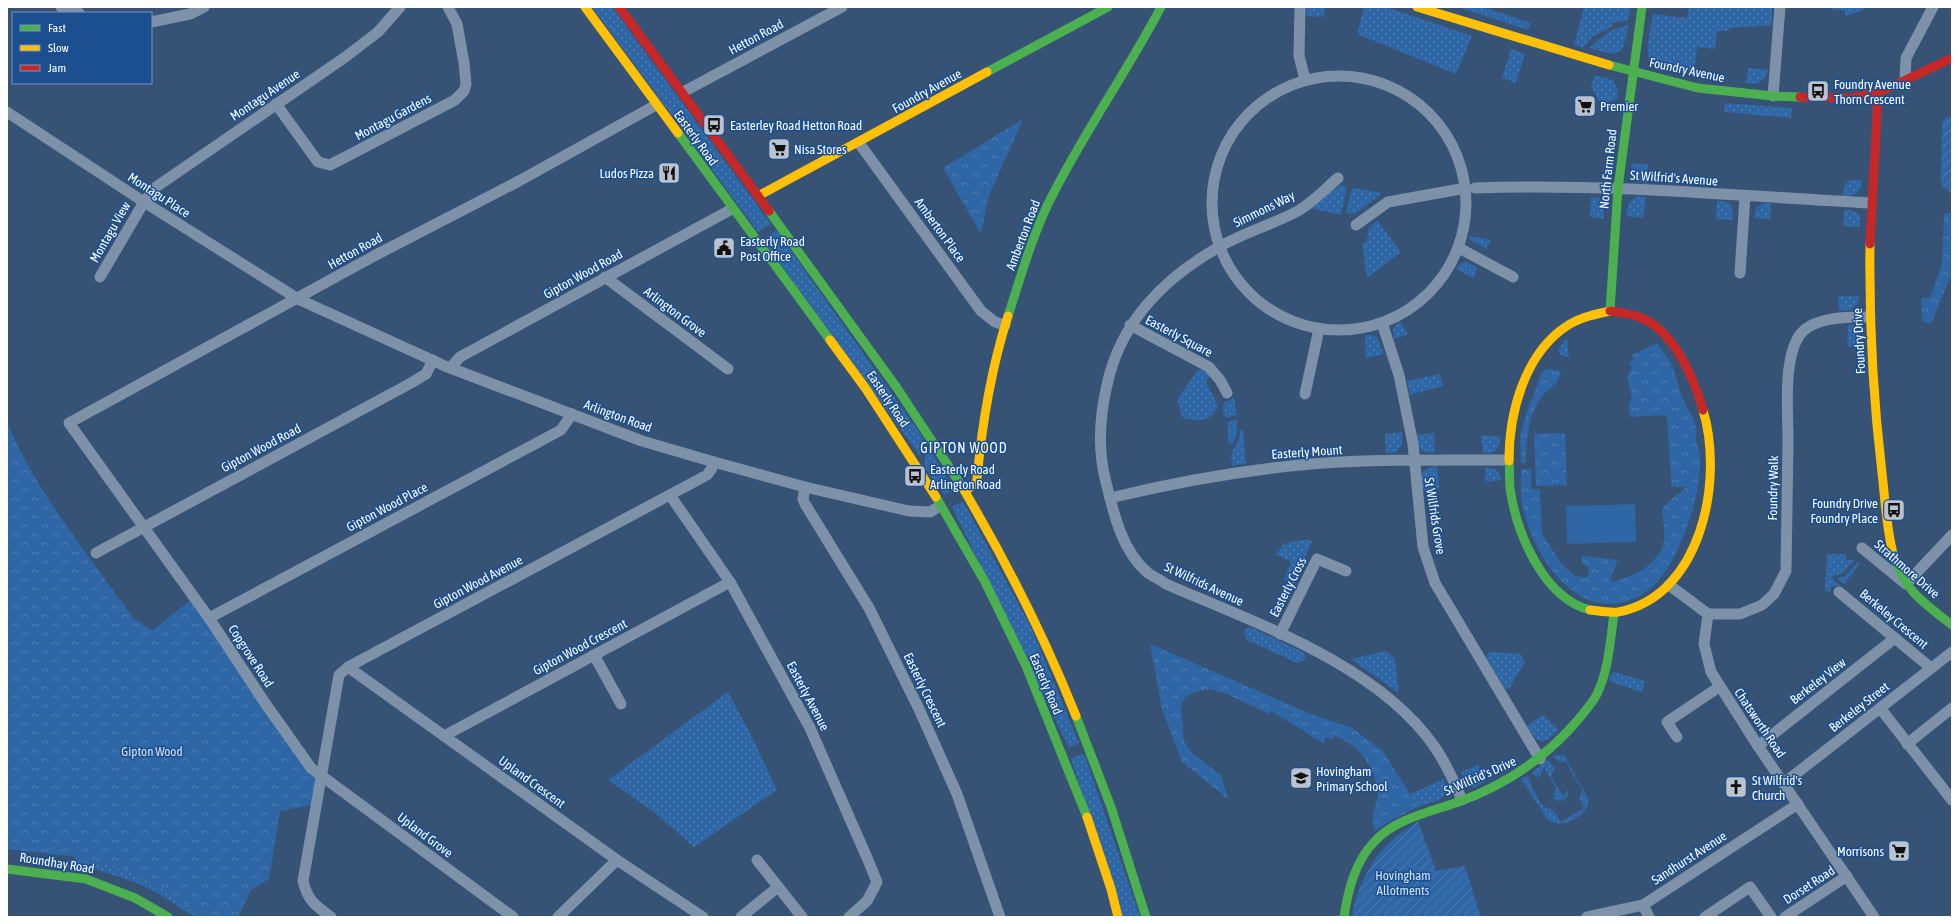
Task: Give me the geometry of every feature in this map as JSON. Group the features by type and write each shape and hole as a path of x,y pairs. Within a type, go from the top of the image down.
{"street":[{"path":"61,7 75,12"},
{"path":"152,22 190,14 204,7"},
{"name":"Montagu Avenue","path":"144,202 156,187 344,58 378,32 400,7"},
{"name":"Montagu Gardens","path":"276,104 318,162 330,165 455,100 464,91 466,84 457,24 448,7"},
{"name":"Easterly Road","path":"585,7 732,209 801,298 866,389 896,434 985,582 1069,753 1088,821 1111,889 1118,917"},
{"name":"Easterly Road","path":"619,7 683,92 889,375 965,491 1007,567 1052,656 1113,810 1146,917"},
{"name":"Hetton Road","path":"683,92 842,7"},
{"name":"Foundry Avenue","path":"758,196 859,143 1108,7"},
{"name":"Amberton Road","path":"965,491 976,483 982,428 990,385 1005,325 1030,249 1047,206 1068,165 1147,34 1161,7"},
{"path":"1300,7 1299,56 1305,79"},
{"name":"Foundry Avenue","path":"1417,7 1476,26 1698,88 1773,96 1851,98 1878,93 1906,82 1952,58"},
{"name":"North Farm Road","path":"1610,311 1618,188 1642,7"},
{"path":"1773,96 1780,7"},
{"path":"1906,82 1906,58 1932,7"},
{"path":"1349,75 1391,86 1416,102 1428,110 1454,146 1470,188 1466,218 1459,248 1446,272 1428,294 1407,311 1382,323 1351,330 1319,329 1287,319 1258,302 1235,276 1219,246 1212,205 1218,164 1224,151 1237,126 1267,97 1305,79 1349,75"},
{"name":"Foundry Drive","path":"1878,93 1871,203 1870,317 1880,457 1889,534 1892,552 1906,584"},
{"name":"Hetton Road","path":"69,423 656,105"},
{"name":"Montagu Place","path":"7,112 144,202 298,299"},
{"name":"Amberton Place","path":"859,143 981,311 995,322 1005,325"},
{"name":"Simmons Way","path":"1219,246 1297,212 1338,178"},
{"name":"St Wilfrid's Avenue","path":"1356,225 1388,202 1470,188 1528,186 1618,188 1871,203"},
{"path":"1740,273 1745,196"},
{"name":"Montagu View","path":"100,277 144,202"},
{"name":"Gipton Wood Road","path":"450,368 460,357 732,209"},
{"name":"St Wilfrids Avenue","path":"1219,246 1172,278 1151,299 1130,325 1119,347 1109,374 1103,404 1101,439 1102,462 1110,498 1126,544 1135,559 1148,572 1166,584 1280,634 1354,673 1387,696 1413,720 1434,746 1448,769 1462,800"},
{"path":"1459,248 1513,277"},
{"name":"Arlington Grove","path":"605,277 728,370"},
{"name":"Arlington Road","path":"298,299 450,368 642,441 805,487 908,512 930,512 940,506"},
{"path":"1610,311 1631,315 1650,323 1664,336 1679,356 1691,379 1707,426 1711,450 1710,475 1707,500 1701,526 1693,550 1669,585 1654,598 1637,607 1614,614 1598,614 1584,609 1568,601 1554,589 1540,571 1528,549 1513,503 1508,460 1510,438 1520,391 1538,355 1556,334 1570,324 1588,316 1610,311"},
{"name":"Foundry Walk","path":"1708,614 1740,614 1762,605 1774,594 1786,571 1789,383 1793,350 1800,335 1812,326 1833,318 1870,317"},
{"name":"St Wilfrids Grove","path":"1382,323 1399,375 1413,444 1413,460 1424,548 1435,583 1540,759"},
{"name":"Easterly Square","path":"1130,325 1208,367 1220,380 1227,393"},
{"path":"1305,394 1319,329"},
{"name":"Gipton Wood Road","path":"96,553 411,383 426,374 433,360"},
{"name":"Gipton Wood Place","path":"209,618 561,430 572,414"},
{"name":"Copgrove Road","path":"69,423 209,618 306,762 311,768 321,775"},
{"name":"Easterly Mount","path":"1110,498 1177,482 1257,470 1311,464 1413,460 1508,460"},
{"name":"Gipton Wood Avenue","path":"321,775 339,675 348,667 707,475 714,462"},
{"name":"Easterly Crescent","path":"805,487 803,499 805,504 869,608 919,709 957,794 1000,917"},
{"name":"Easterly Avenue","path":"670,495 730,582 810,728 877,882 867,901 849,917"},
{"path":"1906,584 1952,535"},
{"name":"Strathmore Drive","path":"1862,548 1906,584 1918,597 1952,625"},
{"name":"Easterly Cross","path":"1280,634 1317,559 1346,571"},
{"name":"Gipton Wood Crescent","path":"444,736 730,582"},
{"path":"1669,585 1708,614"},
{"name":"Berkeley Crescent","path":"1839,592 1931,668"},
{"name":"St Wilfrid's Drive","path":"1344,917 1348,893 1356,869 1369,848 1381,835 1395,825 1462,800 1502,783 1540,759 1571,728 1596,694 1605,668 1614,614"},
{"name":"Chatsworth Road","path":"1708,614 1704,634 1705,654 1711,672 1719,687 1874,917"},
{"name":"Berkeley View","path":"1758,746 1895,638"},
{"name":"Berkeley Street","path":"1784,783 1952,652"},
{"path":"594,655 621,704"},
{"name":"Upland Crescent","path":"348,667 617,860 703,917"},
{"path":"1677,737 1667,722 1719,687"},
{"path":"1880,708 1951,796"},
{"path":"1908,744 1952,708"},
{"path":"1069,753 1088,745"},
{"path":"321,775 303,881 306,893 313,904 331,917"},
{"name":"Upland Grove","path":"321,775 512,917"},
{"name":"Sandhurst Avenue","path":"1587,917 1643,905 1798,804"},
{"path":"558,917 617,860"},
{"path":"756,860 802,917"},
{"name":"Roundhay Road","path":"7,869 86,879 136,898 168,917"},
{"name":"Dorset Road","path":"1791,915 1847,876"},
{"path":"741,917 778,887"},
{"path":"1705,917 1750,888 1770,917"},
{"path":"1643,905 1649,917"}],"green space":[{"path":"592,7 612,7 771,224 758,232"},
{"path":"1307,7 1325,7 1324,17 1306,16"},
{"path":"1364,7 1386,7 1472,36 1456,74 1357,34"},
{"path":"1458,7 1483,7 1531,23 1528,30"},
{"path":"1584,7 1631,7 1628,21 1614,22 1611,27 1592,37 1583,48 1574,45"},
{"path":"1689,7 1772,7 1772,25 1729,28 1729,31 1717,31 1715,49 1697,47 1694,75 1652,64 1649,59 1648,46 1653,14 1687,18"},
{"path":"1831,7 1866,7 1861,11 1846,16 1844,10 1833,10"},
{"path":"1628,25 1624,44 1622,49 1618,52 1607,53 1589,48 1598,40 1617,28"},
{"path":"1511,49 1525,54 1516,83 1502,78"},
{"path":"1748,68 1768,70 1766,77 1757,84 1746,83"},
{"path":"1595,75 1613,80 1618,89 1617,99 1603,104 1600,103 1591,86"},
{"path":"1725,103 1792,108 1791,118 1724,112"},
{"path":"1952,114 1952,194 1941,185 1942,123 1947,116 1949,117"},
{"path":"1023,119 988,198 981,234 943,168"},
{"path":"1631,163 1648,164 1647,184 1633,179"},
{"path":"1851,180 1861,180 1862,187 1854,195 1843,196 1845,185"},
{"path":"1340,185 1347,187 1341,215 1310,208"},
{"path":"1352,188 1382,193 1355,214 1346,213"},
{"path":"1637,196 1646,197 1643,218 1626,216 1629,202"},
{"path":"1591,197 1598,198 1603,202 1604,219 1590,217"},
{"path":"1717,201 1727,202 1732,206 1733,220 1716,219"},
{"path":"1763,203 1771,203 1770,219 1754,218 1756,208"},
{"path":"1844,210 1852,211 1858,214 1861,219 1859,227 1843,226"},
{"path":"1944,213 1952,213 1952,273 1931,324 1922,321 1921,298 1930,298 1942,264"},
{"path":"1377,220 1401,252 1367,278 1362,244 1367,241 1368,229"},
{"path":"776,230 924,439 920,456 763,240"},
{"path":"1469,236 1491,240 1486,249 1471,240"},
{"path":"1466,262 1478,268 1473,278 1456,269 1461,263"},
{"path":"1838,296 1858,296 1859,301 1851,310 1839,311"},
{"path":"1400,321 1408,334 1394,339 1393,329"},
{"path":"1852,324 1859,330 1860,347 1847,346 1848,325"},
{"path":"1365,335 1373,335 1377,337 1384,354 1366,358"},
{"path":"1567,338 1569,358 1561,355 1558,350"},
{"path":"1657,343 1671,363 1682,397 1696,427 1696,441 1700,454 1698,489 1689,522 1680,544 1658,581 1647,591 1624,602 1603,604 1583,597 1565,584 1549,566 1537,546 1527,524 1522,502 1521,469 1531,469 1531,489 1540,489 1542,534 1562,564 1575,576 1586,577 1589,574 1588,567 1582,563 1582,556 1617,560 1612,574 1612,582 1635,574 1649,565 1660,552 1664,541 1662,510 1666,503 1686,487 1672,487 1667,415 1630,417 1628,405 1632,398 1627,376 1632,368 1629,362 1634,360 1632,355"},
{"path":"1550,369 1561,371 1560,376 1556,383 1545,393 1537,404 1527,437 1526,463 1521,463 1520,435 1526,415 1541,374 1545,370"},
{"path":"1198,370 1205,370 1211,376 1206,382 1218,405 1213,415 1204,420 1193,420 1182,417 1177,399"},
{"path":"1440,374 1443,386 1410,395 1407,381"},
{"path":"1234,397 1237,415 1227,418 1223,414 1223,404"},
{"path":"1236,419 1236,438 1229,445 1227,423"},
{"name":"Gipton Wood","path":"7,422 19,448 48,499 134,619 153,630 194,597 321,775 316,804 280,811 269,879 251,890 238,917 203,917 172,895 133,871 85,858 7,849"},
{"path":"1240,430 1243,430 1246,463 1232,466 1231,454 1239,439"},
{"path":"1402,432 1402,445 1396,452 1386,454 1385,434"},
{"path":"1434,433 1435,453 1421,450 1416,435"},
{"path":"1565,433 1567,485 1536,486 1534,434"},
{"path":"1481,435 1501,437 1498,448 1494,452 1483,453"},
{"path":"929,448 954,490 944,495 924,466 926,450"},
{"path":"1437,466 1439,488 1422,490 1422,473 1431,467"},
{"path":"1485,467 1496,470 1501,480 1486,482"},
{"path":"962,502 964,503 1031,627 1079,743 1069,748 952,507"},
{"path":"1635,504 1636,542 1567,544 1566,506"},
{"path":"1307,539 1312,541 1294,584 1284,580 1291,561 1276,555 1283,544"},
{"path":"1827,554 1846,554 1846,560 1855,560 1841,574 1833,576 1833,580 1841,586 1832,586 1829,592 1825,591"},
{"path":"1858,562 1860,564 1844,584 1837,579 1844,577"},
{"path":"1250,627 1303,652 1306,657 1304,660 1297,663 1247,640 1244,634 1246,629"},
{"path":"1150,644 1311,714 1352,728 1383,751 1418,807 1394,819 1375,831 1373,822 1378,790 1374,775 1362,754 1350,744 1335,736 1331,740 1326,737 1323,743 1271,711 1269,714 1227,694 1210,689 1196,692 1185,697 1181,708 1184,741 1193,754 1221,775 1228,799 1182,762 1162,709"},
{"path":"1386,651 1395,659 1399,693 1351,659"},
{"path":"1489,652 1520,654 1525,662 1509,689 1505,689 1486,656"},
{"path":"1614,672 1645,681 1642,692 1611,682 1608,677"},
{"path":"728,692 751,735 777,790 694,847 655,813 608,780"},
{"path":"1543,715 1559,730 1549,739 1541,741 1535,737 1527,726"},
{"path":"1081,754 1085,756 1140,917 1123,917 1071,759"},
{"path":"1556,755 1564,755 1589,800 1584,812 1579,817 1566,823 1553,822 1547,819 1521,779 1527,776 1530,779 1531,786 1544,808 1547,807 1554,811 1561,822 1584,808 1579,799 1582,790 1566,762 1558,761 1553,757"},
{"path":"1548,760 1555,768 1551,776 1563,796 1568,789 1568,796 1562,801 1557,801 1553,798 1556,788 1544,767 1540,777 1535,776 1532,772"},
{"path":"1478,765 1486,781 1475,787 1468,785 1461,772"},
{"path":"1444,779 1447,792 1443,797 1418,807 1410,794"},
{"name":"Hovingham Allotments","path":"1418,821 1436,871 1465,866 1481,917 1352,917 1360,887 1376,858 1393,839"},
{"path":"75,857 85,858 133,871 172,895 203,917 189,914 159,894 136,883 74,863"}],"traffic: fast":[{"path":"987,72 1108,7"},
{"path":"1008,316 1021,274 1048,204 1089,129 1161,7"},
{"path":"1610,311 1618,188 1642,7"},
{"path":"1609,65 1698,88 1773,96 1800,97"},
{"path":"678,133 830,340"},
{"path":"769,211 897,388 961,485"},
{"path":"1509,461 1510,488 1513,505 1518,524 1535,561 1546,578 1559,592 1573,603 1590,610"},
{"path":"936,497 985,582 1026,666 1087,817"},
{"path":"1892,549 1896,563 1907,584 1914,593 1952,625"},
{"path":"1344,917 1350,887 1357,867 1367,850 1383,834 1403,821 1461,801 1494,787 1524,768 1552,747 1577,721 1593,701 1601,684 1608,655 1614,614"},
{"path":"1076,716 1111,807 1146,917"},
{"path":"7,869 86,879 135,898 168,917"}],"traffic: slow":[{"path":"585,7 678,133"},
{"path":"1417,7 1609,65"},
{"path":"758,196 987,72"},
{"path":"1870,244 1870,302 1874,387 1888,530 1892,549"},
{"path":"1509,461 1512,423 1516,403 1531,366 1541,350 1554,336 1570,324 1584,318 1610,311"},
{"path":"965,491 976,483 977,479 988,397 1008,316"},
{"path":"830,340 866,389 936,497"},
{"path":"1590,610 1618,612 1647,602 1670,584 1687,560 1700,531 1707,500 1710,469 1709,438 1703,410"},
{"path":"961,485 1023,598 1051,657 1076,716"},
{"path":"1087,817 1111,889 1118,917"}],"traffic: jam":[{"path":"619,7 769,211"},
{"path":"1800,97 1851,98 1878,93 1952,58"},
{"path":"1870,244 1878,93"},
{"path":"1610,311 1642,318 1657,327 1666,336 1675,347 1689,372 1703,410"}],"place":[{"name":"Foundry Avenue Thorn Crescent","path":"1818,91"},
{"name":"Premier","path":"1585,106"},
{"name":"Easterley Road Hetton Road","path":"714,125"},
{"name":"Nisa Stores","path":"779,149"},
{"name":"Ludos Pizza","path":"669,173"},
{"name":"Easterly Road Post Office","path":"724,248"},
{"name":"Easterly Road Arlington Road","path":"915,476"},
{"name":"Foundry Drive Foundry Place","path":"1894,510"},
{"name":"Hovingham Primary School","path":"1301,778"},
{"name":"St Wilfrid's Church","path":"1736,787"},
{"name":"Morrisons","path":"1899,851"}],"district":[{"name":"GIPTON WOOD","path":"964,448"}]}
